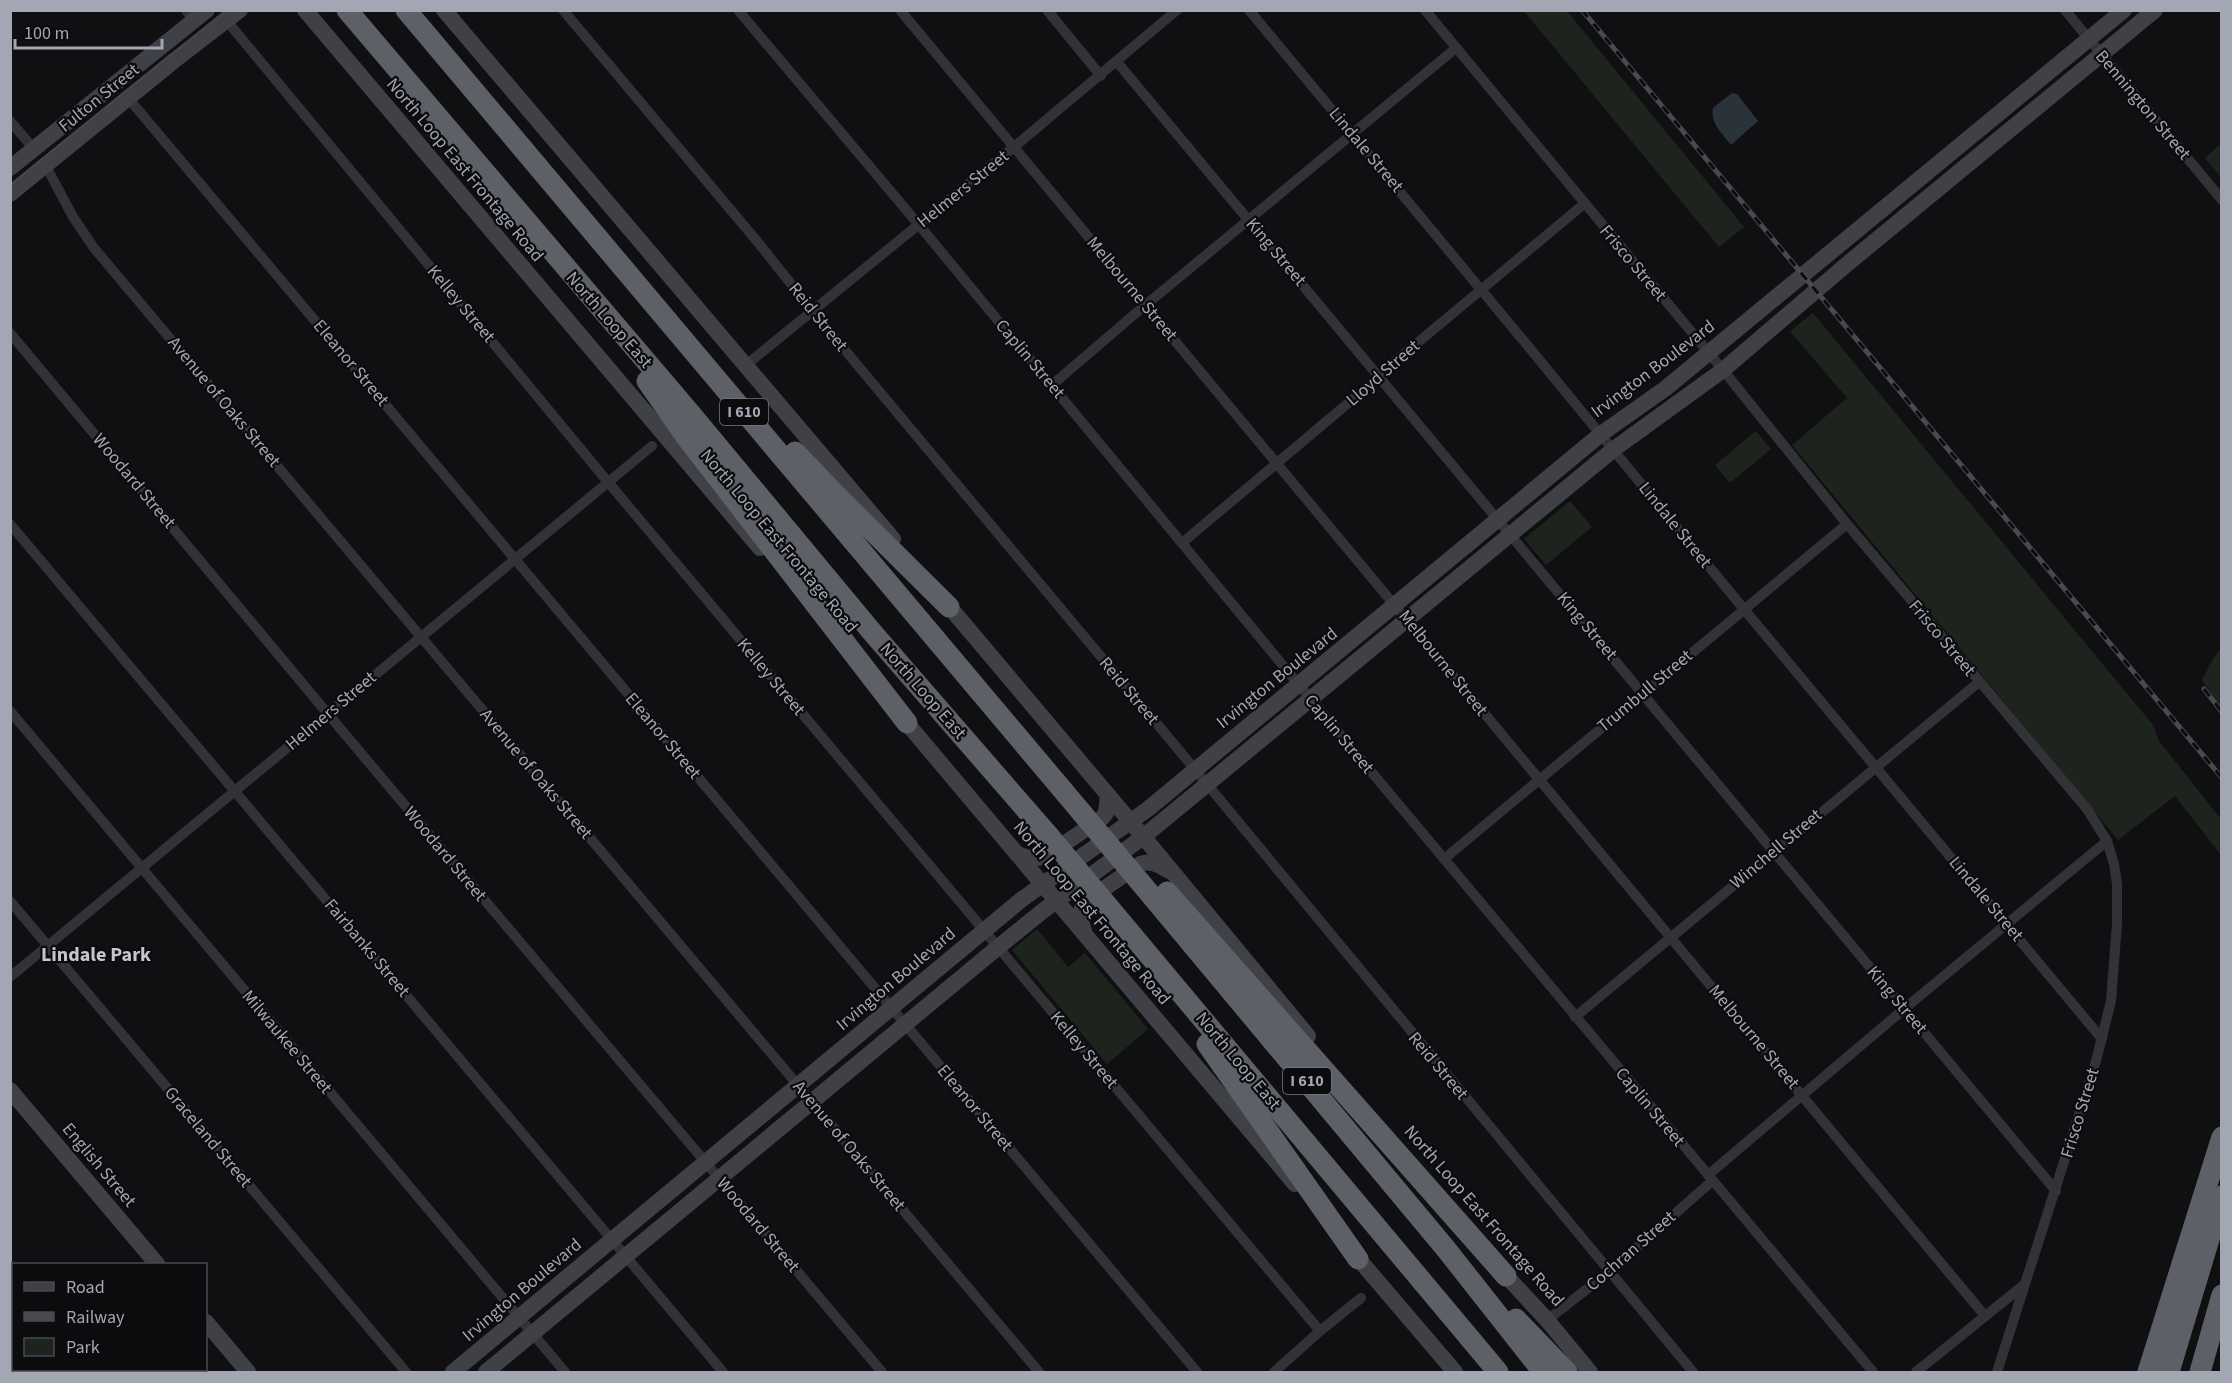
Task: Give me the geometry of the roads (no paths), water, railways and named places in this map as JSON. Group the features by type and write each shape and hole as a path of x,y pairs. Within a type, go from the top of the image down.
{"highway":[{"name":"North Loop East","path":"346,10 691,414 872,632 1050,836 1498,1372"},
{"name":"I 610","path":"406,10 1057,785 1094,805 1145,878 1543,1372"},
{"path":"624,269 834,493 950,607"},
{"path":"574,278 687,438 907,723"},
{"path":"1145,878 1506,1276"},
{"path":"1124,925 1358,1259"},
{"path":"2148,1372 2222,1137"},
{"path":"2169,1372 2222,1196"},
{"path":"1446,1249 1567,1372"},
{"path":"2200,1372 2222,1295"},
{"path":"2207,1350 2207,1372"},
{"path":"1481,1351 1492,1372"}],"main road":[{"name":"North Loop East Frontage Road","path":"304,10 1455,1372"},
{"name":"North Loop East Frontage Road","path":"444,10 950,607 1094,805 1131,822 1506,1276 1547,1320 1590,1372"},
{"name":"Irvington Boulevard","path":"453,1372 1021,900 1131,822 1299,686 1601,434 1666,388 2124,10"},
{"path":"486,1372 905,1024 1057,901 1207,786 1614,449 1723,370 2155,10"},
{"name":"Fulton Street","path":"10,168 196,14"},
{"name":"Fulton Street","path":"10,194 234,16"},
{"path":"2009,106 2022,121"},
{"path":"1932,169 1945,185"},
{"path":"1832,250 1846,266"},
{"path":"1742,325 1756,341"},
{"path":"1016,854 1029,859 1046,856 1102,818 1106,813 1094,805"},
{"path":"1086,935 1080,909 1086,901 1147,861 1158,864 1172,873"},
{"name":"English Street","path":"10,1090 156,1263"},
{"path":"207,1323 248,1372"}],"street":[{"name":"Reid Street","path":"563,10 1693,1372"},
{"name":"Caplin Street","path":"738,10 1873,1372"},
{"name":"Melbourne Street","path":"900,10 1985,1316"},
{"path":"1047,10 1101,76"},
{"name":"Helmers Street","path":"746,365 1101,76 1177,10"},
{"name":"Lindale Street","path":"1249,10 2102,1039"},
{"name":"Frisco Street","path":"1425,10 1723,370 1846,524 2087,809 2107,841 2117,884 2117,924 2111,1001 2102,1039 2056,1191 1997,1372"},
{"name":"Bennington Street","path":"2065,10 2222,200"},
{"name":"Kelley Street","path":"234,16 608,482 1320,1331"},
{"path":"1052,385 1145,305 1456,48"},
{"name":"King Street","path":"1117,62 2056,1191"},
{"name":"Eleanor Street","path":"129,99 1197,1372"},
{"path":"10,121 34,149"},
{"name":"Avenue of Oaks Street","path":"46,166 94,248 1039,1372"},
{"name":"Lloyd Street","path":"1182,543 1584,204"},
{"name":"Woodard Street","path":"10,333 882,1372"},
{"name":"Helmers Street","path":"10,977 652,446"},
{"name":"Fairbanks Street","path":"10,524 723,1372"},
{"name":"Trumbull Street","path":"1444,859 1846,524"},
{"name":"Winchell Street","path":"1575,1017 1979,682"},
{"name":"Milwaukee Street","path":"10,711 565,1372"},
{"name":"Cochran Street","path":"1547,1320 1609,1272 1803,1095 2107,841"},
{"name":"Graceland Street","path":"10,901 406,1372"},
{"path":"1916,1372 2025,1284"},
{"path":"1274,1372 1361,1298"}],"tram line":[{"path":"10,185 226,10"}],"railway":[{"path":"1582,10 2222,778"},
{"path":"2204,689 2222,712"}],"district":[{"name":"Lindale Park","path":"96,955"}]}
